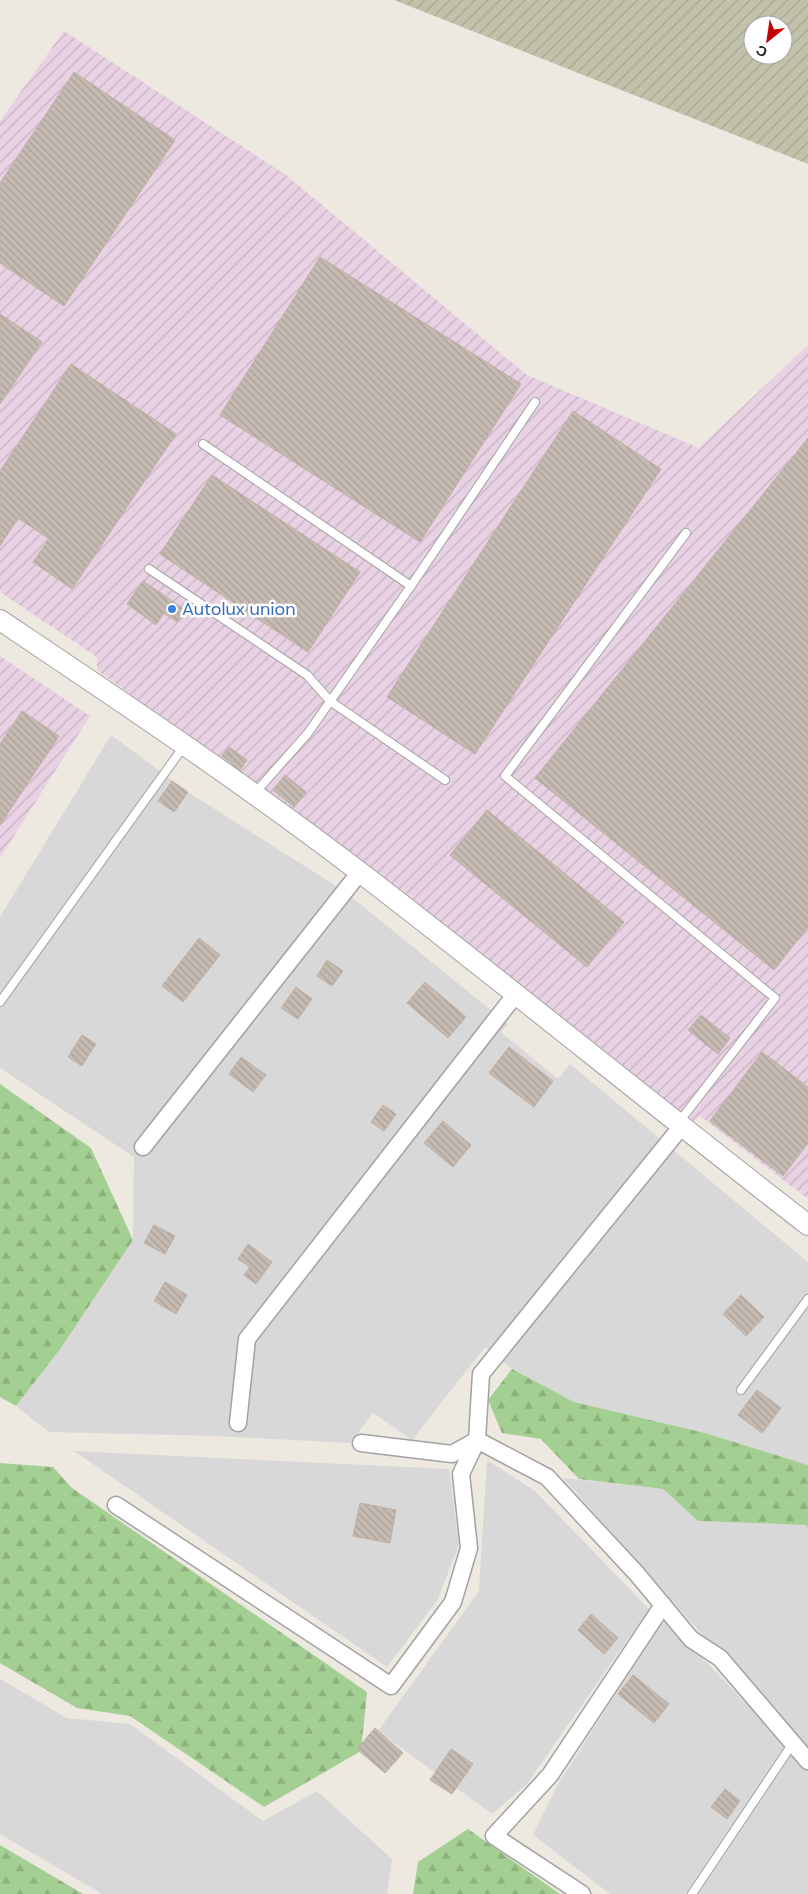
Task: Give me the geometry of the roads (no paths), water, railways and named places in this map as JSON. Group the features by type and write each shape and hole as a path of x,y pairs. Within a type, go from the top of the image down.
{"street":[{"path":"0,620 254,795 360,872 808,1225"},
{"path":"143,1147 360,872"},
{"path":"238,1423 247,1338 515,995"},
{"path":"116,1505 391,1686 453,1602 469,1548 461,1474 477,1440 481,1374 679,1125"},
{"path":"361,1443 452,1454 477,1440"},
{"path":"477,1440 547,1477 637,1574 691,1639 720,1658 808,1761"},
{"path":"582,1894 494,1836 550,1775 663,1605"}],"lane":[{"path":"254,795 308,733 536,402"},
{"path":"203,444 411,586"},
{"path":"679,1125 775,998 505,776 686,533"},
{"path":"149,569 307,676 330,702 445,780"},
{"path":"0,1002 184,746"},
{"path":"741,1390 808,1299"},
{"path":"692,1894 793,1743"}],"place":[{"name":"Autolux union","path":"172,609"}]}
